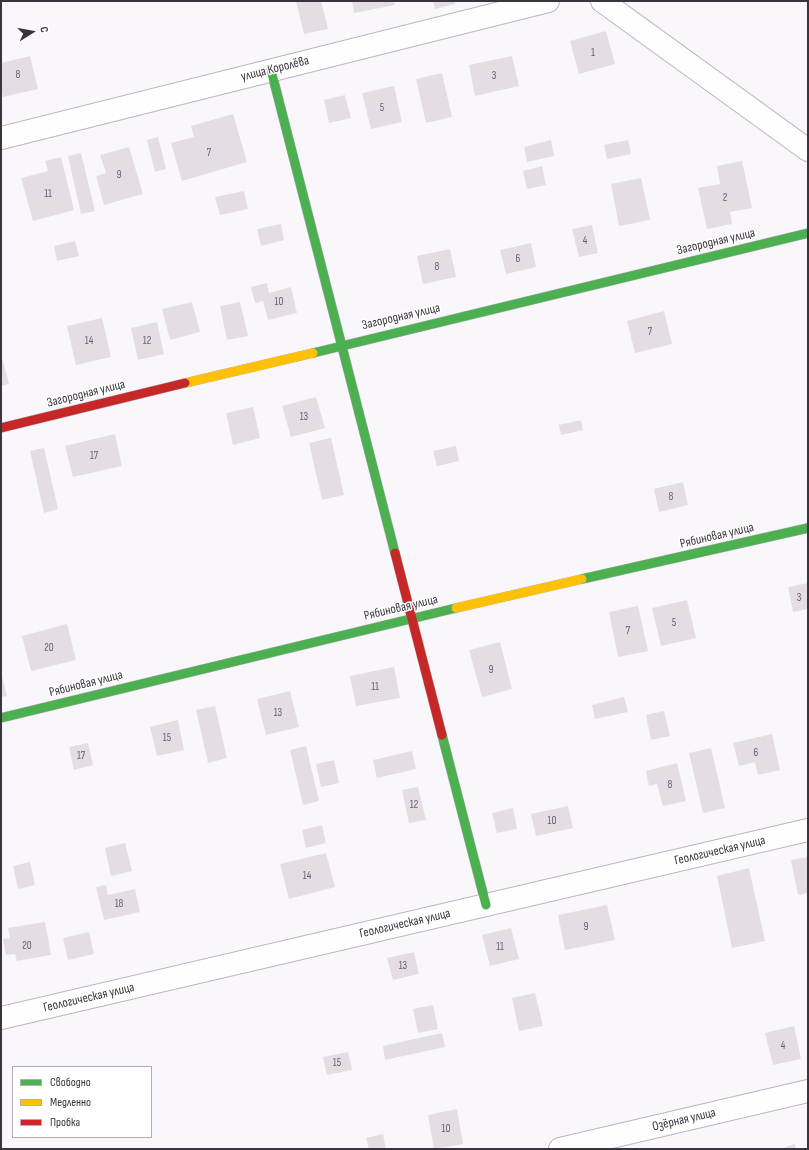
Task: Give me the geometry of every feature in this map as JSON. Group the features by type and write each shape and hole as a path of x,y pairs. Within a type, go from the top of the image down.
{"street":[{"name":"улица Королёва","path":"1,138 548,1"},
{"path":"602,1 808,150"},
{"path":"271,70 486,905"},
{"name":"Загородная улица","path":"1,428 808,233"},
{"name":"Рябиновая улица","path":"1,718 412,618 808,528"},
{"name":"Геологическая улица","path":"1,1018 808,830"},
{"name":"Озёрная улица","path":"560,1149 808,1091"}],"building":[{"path":"296,1 321,1 328,29 304,34"},
{"path":"352,1 394,1 395,5 354,13"},
{"path":"433,1 455,1 455,4 435,9"},
{"path":"606,31 615,64 579,74 570,41"},
{"path":"30,56 38,89 3,97 1,88 1,63"},
{"path":"512,56 519,86 475,96 469,65"},
{"path":"442,73 452,117 426,123 416,79"},
{"path":"394,86 402,122 371,129 362,93"},
{"path":"345,95 351,118 329,123 324,100"},
{"path":"233,114 247,162 182,181 171,143 194,137 191,126"},
{"path":"158,137 166,169 155,172 147,140"},
{"path":"551,140 554,156 527,162 524,147"},
{"path":"628,140 631,154 607,159 604,145"},
{"path":"129,147 143,194 104,205 96,176 106,173 100,155"},
{"path":"81,153 95,211 81,214 68,156"},
{"path":"61,157 74,210 33,221 21,178 48,171 45,161"},
{"path":"742,161 752,208 730,212 732,224 707,229 698,188 720,184 717,166"},
{"path":"542,166 546,185 527,189 523,171"},
{"path":"641,178 650,220 619,226 611,184"},
{"path":"244,191 248,209 220,215 215,197"},
{"path":"281,224 284,240 261,246 257,229"},
{"path":"592,225 598,253 579,257 572,229"},
{"path":"75,241 79,256 57,261 54,246"},
{"path":"531,243 536,267 506,274 500,250"},
{"path":"450,249 456,277 423,284 417,256"},
{"path":"267,283 269,293 291,287 297,313 268,320 263,301 255,303 251,287"},
{"path":"192,302 200,332 170,340 162,309"},
{"path":"240,302 248,336 227,340 220,306"},
{"path":"664,311 672,344 635,353 627,321"},
{"path":"102,318 111,357 76,365 67,326"},
{"path":"157,322 164,354 138,360 131,328"},
{"path":"1,354 9,384 1,386"},
{"path":"316,397 325,428 291,437 282,406"},
{"path":"253,407 260,438 233,445 226,413"},
{"path":"581,420 583,430 561,435 559,425"},
{"path":"115,434 122,466 73,477 65,446"},
{"path":"331,438 344,495 322,500 309,443"},
{"path":"456,446 459,461 437,466 433,451"},
{"path":"44,448 58,509 44,513 30,451"},
{"path":"683,482 688,505 659,512 654,489"},
{"path":"808,583 808,609 793,612 788,587"},
{"path":"687,600 696,638 661,646 652,608"},
{"path":"638,606 648,651 618,657 609,612"},
{"path":"67,624 76,660 31,671 22,636"},
{"path":"500,642 512,689 482,697 469,650"},
{"path":"394,667 400,698 356,706 350,676"},
{"path":"1,672 7,696 1,697"},
{"path":"290,691 299,727 266,735 257,699"},
{"path":"624,697 628,712 595,719 592,705"},
{"path":"215,706 227,758 208,763 196,710"},
{"path":"664,711 670,736 651,740 646,715"},
{"path":"178,720 184,750 157,756 150,727"},
{"path":"772,734 780,770 758,775 755,762 739,766 733,743"},
{"path":"88,743 93,765 74,770 69,747"},
{"path":"306,746 319,801 303,805 290,750"},
{"path":"711,748 725,808 703,813 689,753"},
{"path":"412,751 416,769 377,778 373,760"},
{"path":"334,760 339,783 321,787 316,764"},
{"path":"677,763 686,801 663,806 657,784 649,786 646,771"},
{"path":"418,787 426,820 409,823 402,790"},
{"path":"568,806 573,828 536,836 531,814"},
{"path":"513,808 517,829 497,833 492,813"},
{"path":"322,825 326,843 306,848 302,830"},
{"path":"125,843 132,871 111,876 105,848"},
{"path":"326,853 335,887 289,899 280,864"},
{"path":"808,857 808,893 798,895 791,860"},
{"path":"30,862 35,885 18,889 13,866"},
{"path":"749,868 765,941 732,948 717,876"},
{"path":"106,885 108,895 135,889 140,912 104,920 96,887"},
{"path":"607,905 615,940 565,950 558,915"},
{"path":"45,922 51,955 17,961 15,954 6,955 3,939 10,938 8,928"},
{"path":"511,928 519,959 490,966 482,935"},
{"path":"89,932 94,954 68,960 63,938"},
{"path":"414,952 419,974 393,980 387,958"},
{"path":"535,993 543,1026 519,1031 512,998"},
{"path":"433,1005 438,1029 418,1033 413,1009"},
{"path":"794,1026 801,1059 773,1065 765,1033"},
{"path":"442,1033 445,1047 385,1060 383,1046"},
{"path":"348,1052 352,1070 327,1075 323,1057"},
{"path":"457,1109 463,1144 434,1149 428,1115"},
{"path":"383,1134 386,1149 369,1149 366,1138"},
{"path":"795,1144 796,1149 786,1149 785,1147"}],"traffic: fast":[{"path":"271,70 395,553"},
{"path":"313,353 808,233"},
{"path":"582,579 808,528"},
{"path":"1,718 456,608"},
{"path":"442,735 486,905"}],"traffic: slow":[{"path":"185,383 313,353"},
{"path":"456,608 582,579"}],"traffic: jam":[{"path":"1,428 185,383"},
{"path":"395,553 442,735"}]}
